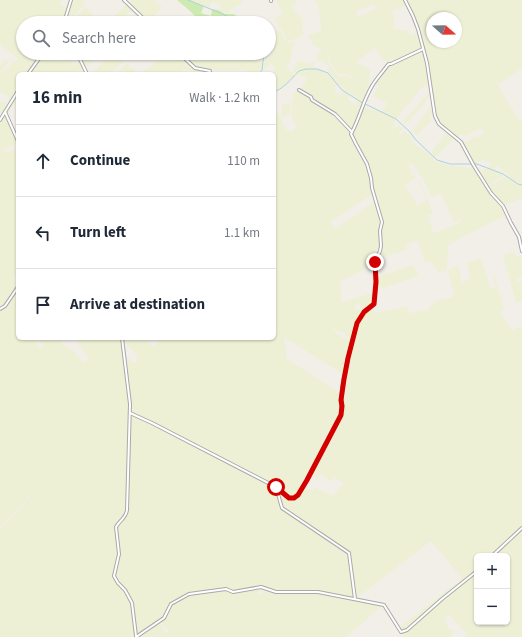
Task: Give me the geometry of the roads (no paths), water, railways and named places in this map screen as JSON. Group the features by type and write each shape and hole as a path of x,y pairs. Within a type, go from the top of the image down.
{"street":[{"path":"66,16 71,0"},
{"path":"124,0 141,16"},
{"path":"405,0 415,22 427,63 436,116 440,124 461,142 491,193 503,206 519,237 522,252"},
{"path":"130,412 276,487 289,498 294,498 298,495 341,415 343,384 357,323 364,312 374,304 376,282 374,265 380,252 380,231 382,222 367,164 351,134 372,86 389,64 423,49"},
{"path":"29,72 38,60"},
{"path":"80,60 86,72"},
{"path":"186,60 195,68 210,71 209,72"},
{"path":"299,90 335,114 352,132"},
{"path":"0,120 16,94"},
{"path":"5,112 16,137"},
{"path":"0,309 5,306 16,290"},
{"path":"122,340 130,404 127,510 125,518 116,527 118,554 114,576 125,590 132,603 136,637 164,618 171,604 189,594 226,589 233,592 261,587 276,592 318,592 384,605 401,632 407,630 474,573"},
{"path":"276,487 282,508 349,553 355,599"},
{"path":"495,553 522,528"}],"waterway":[{"path":"188,0 226,16"},
{"path":"260,72 263,60"},
{"path":"296,74 299,71 306,69 317,69 328,73 342,90 361,102 396,119 437,160 450,164 477,164 503,174 522,185"},
{"path":"276,91 285,85 295,75"}]}
